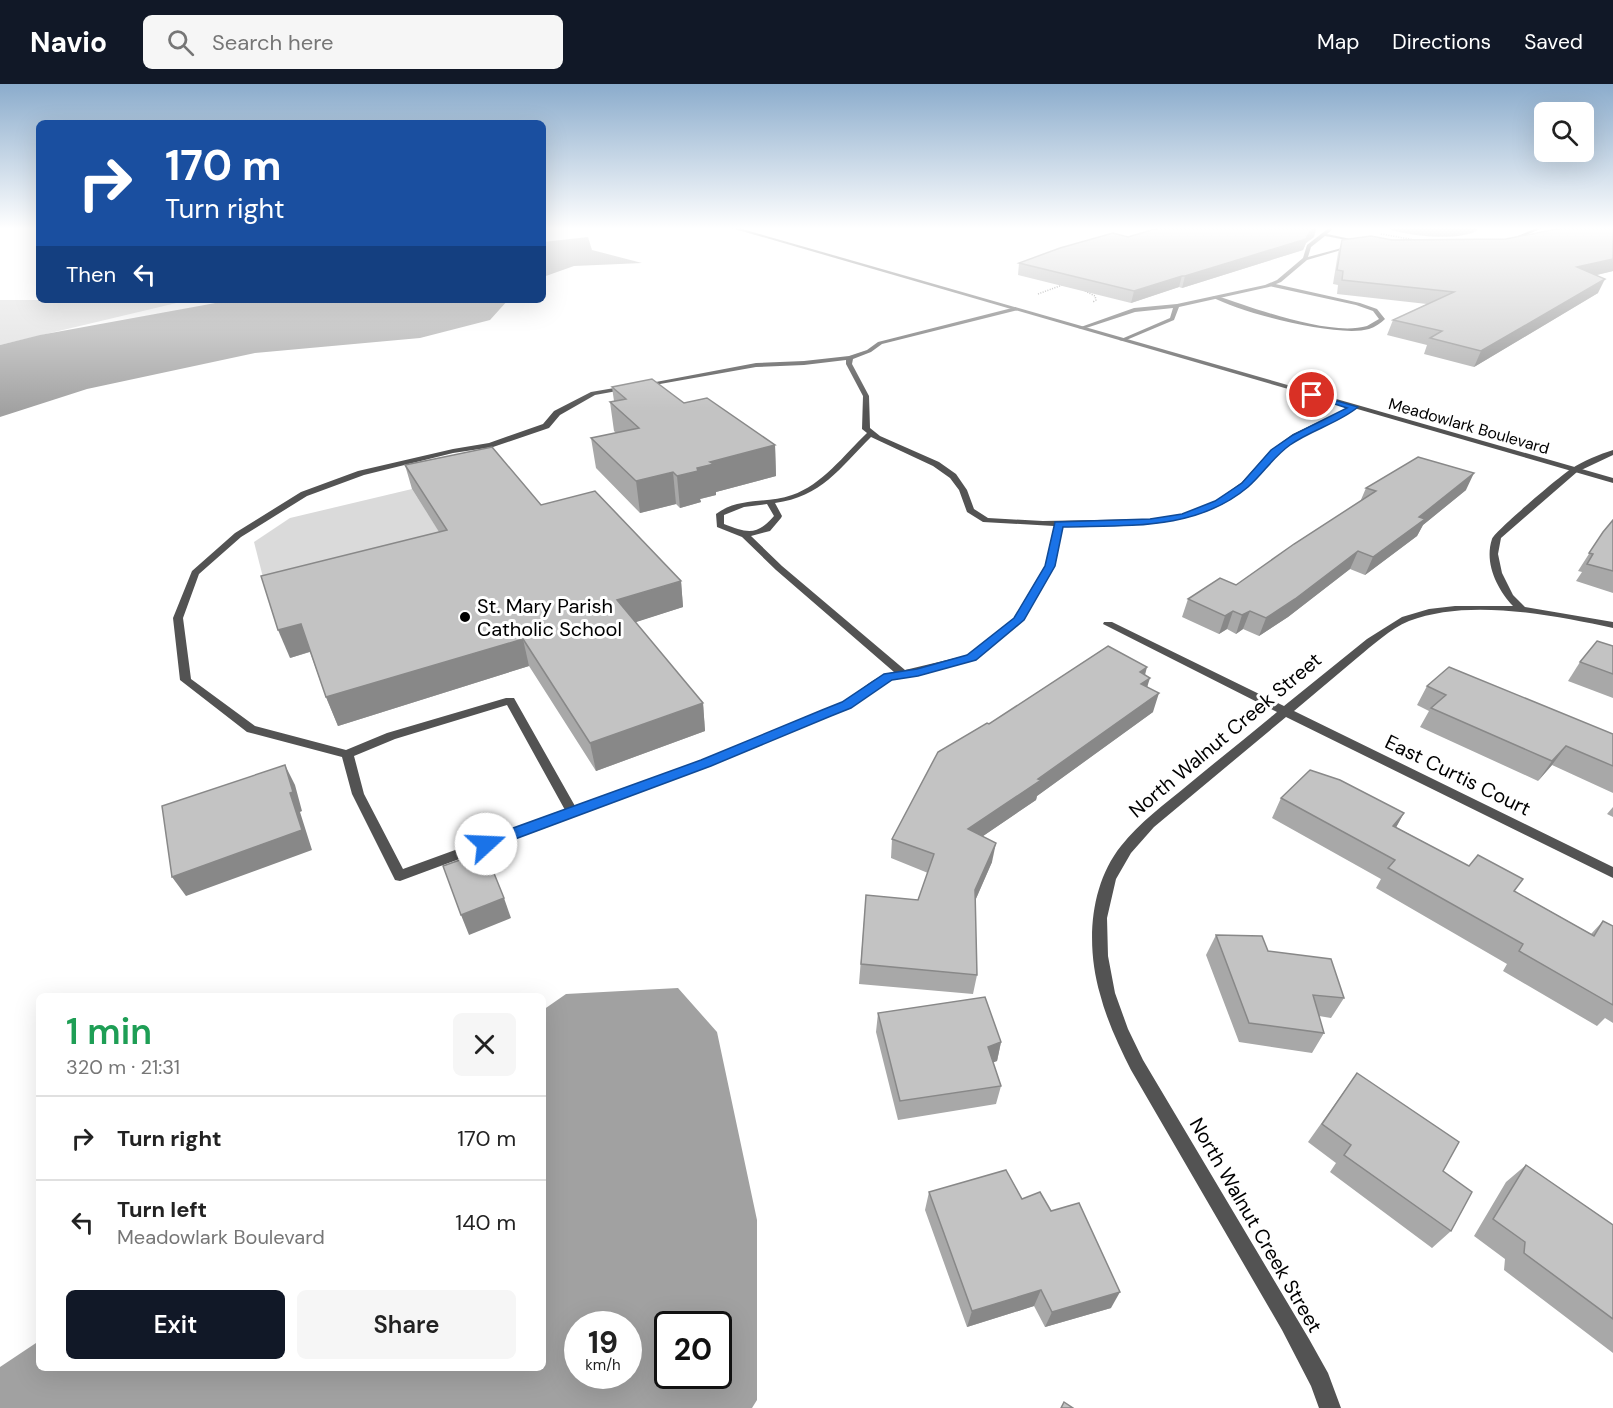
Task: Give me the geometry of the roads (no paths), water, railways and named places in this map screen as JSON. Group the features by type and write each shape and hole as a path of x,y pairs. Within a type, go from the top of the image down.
{"street":[{"name":"Meadowlark Boulevard","path":"945,289 1613,481"},
{"path":"1081,328 1134,310 1177,306 1253,289"},
{"path":"1215,297 1302,323 1334,328 1369,328 1377,326 1382,319 1375,310 1358,304 1288,289"},
{"path":"1122,340 1172,320 1177,306"},
{"path":"572,812 510,700 391,736 347,754 251,729 186,680 178,618 195,573 238,535 304,494 361,473 453,451 490,445 546,426 557,412 593,393 756,364 804,363 850,358 863,354 880,342 1016,309"},
{"path":"850,358 849,364 866,396 865,421 866,429 870,434 936,464 953,476 963,490 970,510 978,516 998,522 1059,524 1150,522 1202,511 1245,484 1274,452 1296,436 1354,407"},
{"path":"870,434 817,486 793,498 742,505 720,514 720,525 745,535 779,568 903,674"},
{"path":"1521,609 1509,596 1497,573 1493,554 1497,537 1574,470 1613,452"},
{"path":"745,535 767,529 778,516 770,501"},
{"path":"347,754 358,794 400,876 706,763 846,705 888,676 972,657 1018,620 1050,566 1059,524"},
{"name":"North Walnut Creek Street","path":"1330,1408 1320,1381 1288,1321 1137,1066 1109,1006 1104,980 1100,932 1101,911 1110,878 1126,848 1149,824 1393,625 1441,611 1521,609 1613,625"},
{"name":"East Curtis Court","path":"1108,624 1613,873"}],"place":[{"name":"St. Mary Parish Catholic School","path":"465,617"}]}
